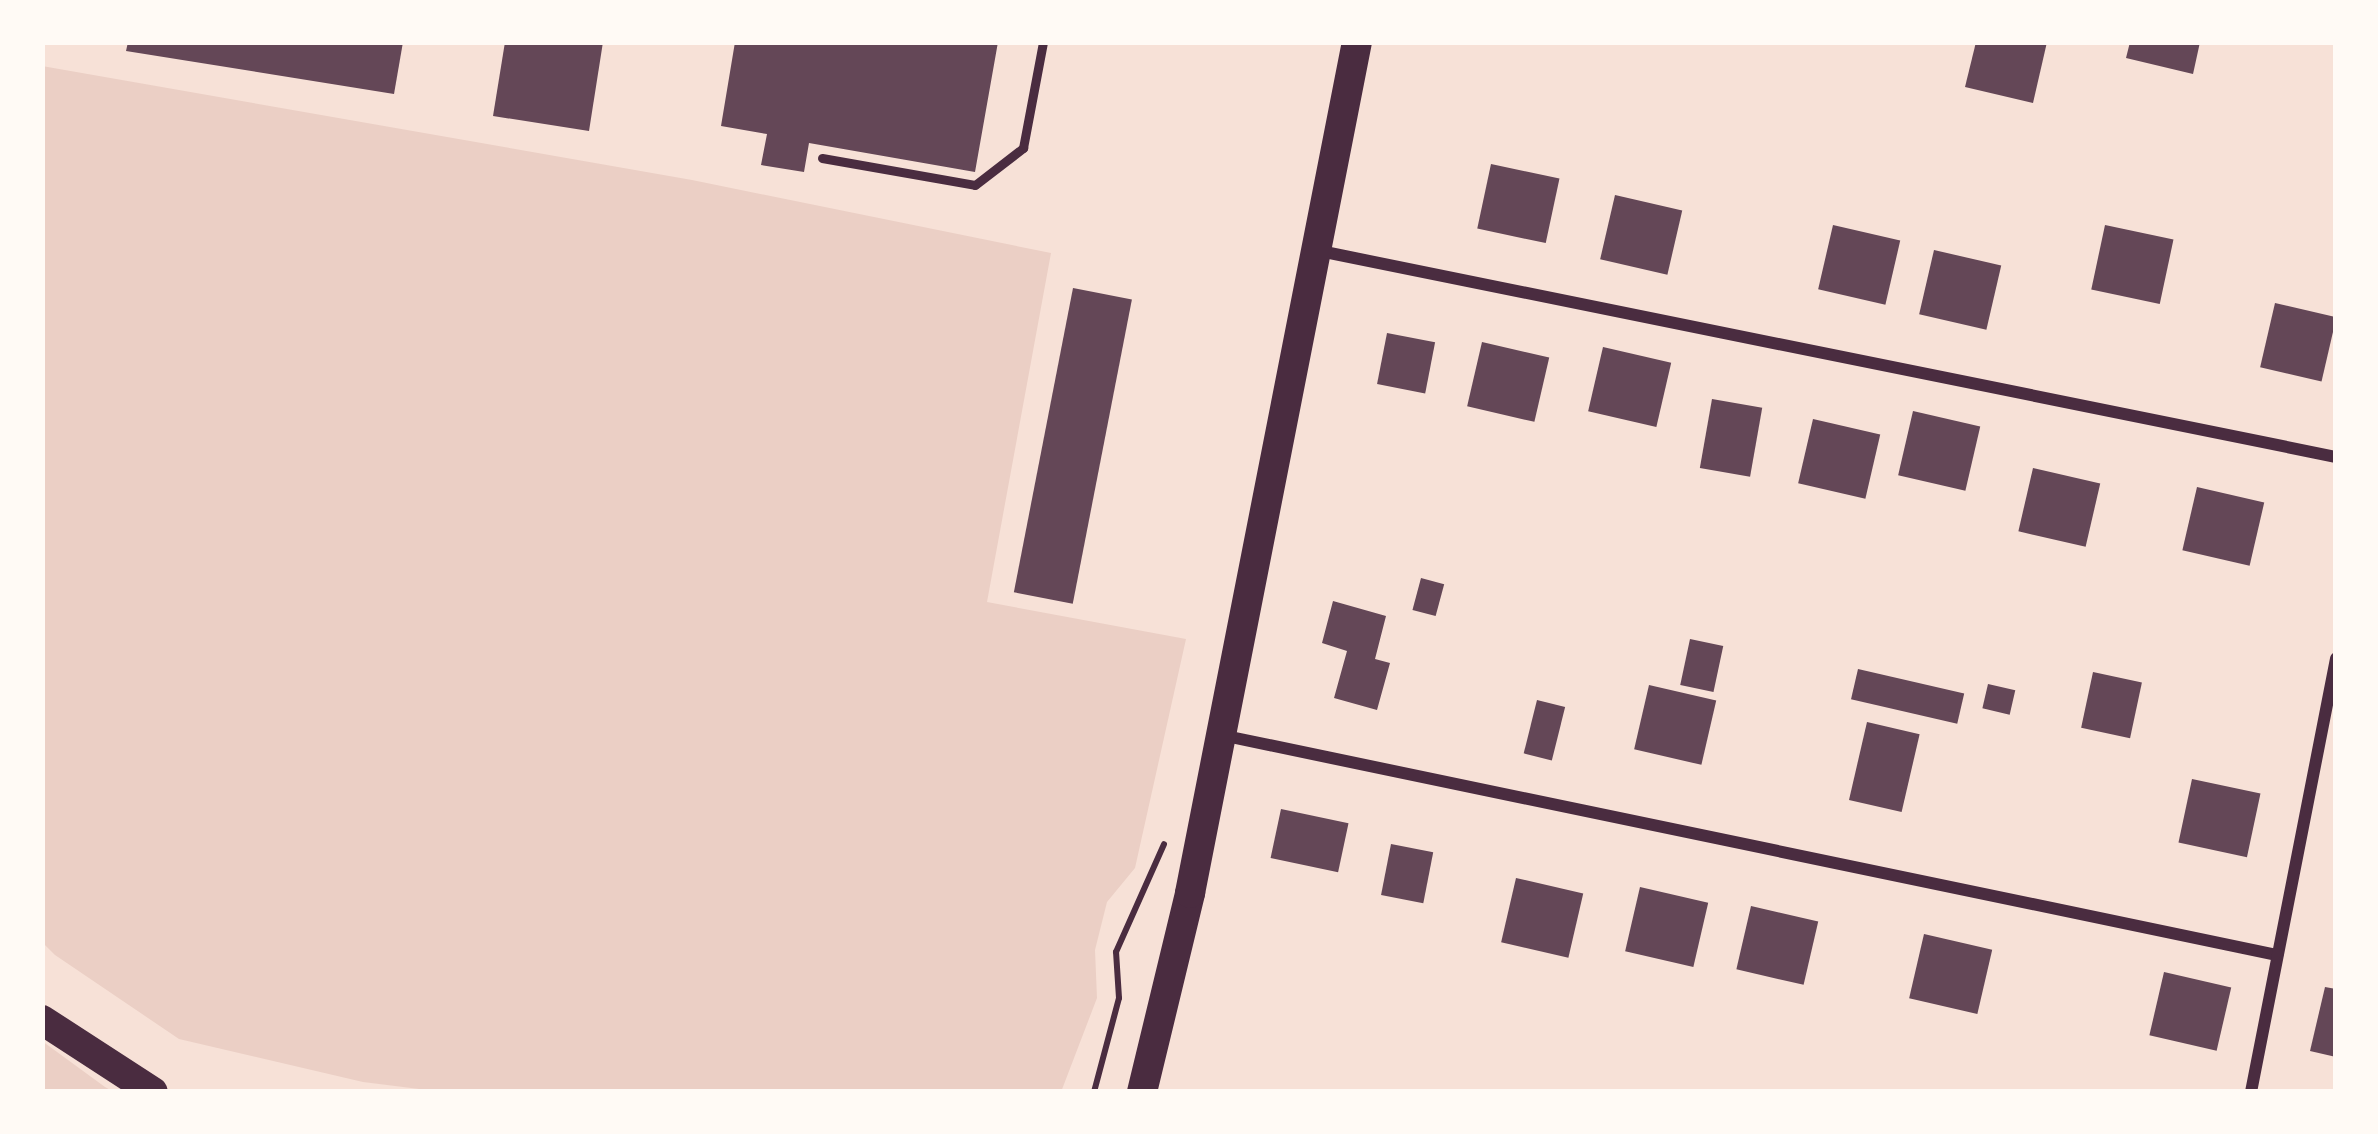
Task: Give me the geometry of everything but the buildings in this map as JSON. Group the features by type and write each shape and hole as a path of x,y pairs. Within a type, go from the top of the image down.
{"main road":[{"path":"1142,1092 1219,734 1357,42"},
{"path":"42,1020 153,1092"}],"street":[{"path":"1315,250 2336,457"},
{"path":"2251,1092 2336,658"},
{"path":"1219,734 2277,955"}],"lane":[{"path":"822,158 975,185 1023,148 1043,42"}],"path":[{"path":"1094,1092 1119,998 1117,952 1156,852"}],"shaded area":[{"path":"42,66 692,180 1051,253 987,602 1186,639 1135,868 1107,902 1095,950 1097,998 1061,1092 443,1092 363,1082 179,1039 42,942"},
{"path":"42,1041 105,1087 114,1092 42,1092"}]}
